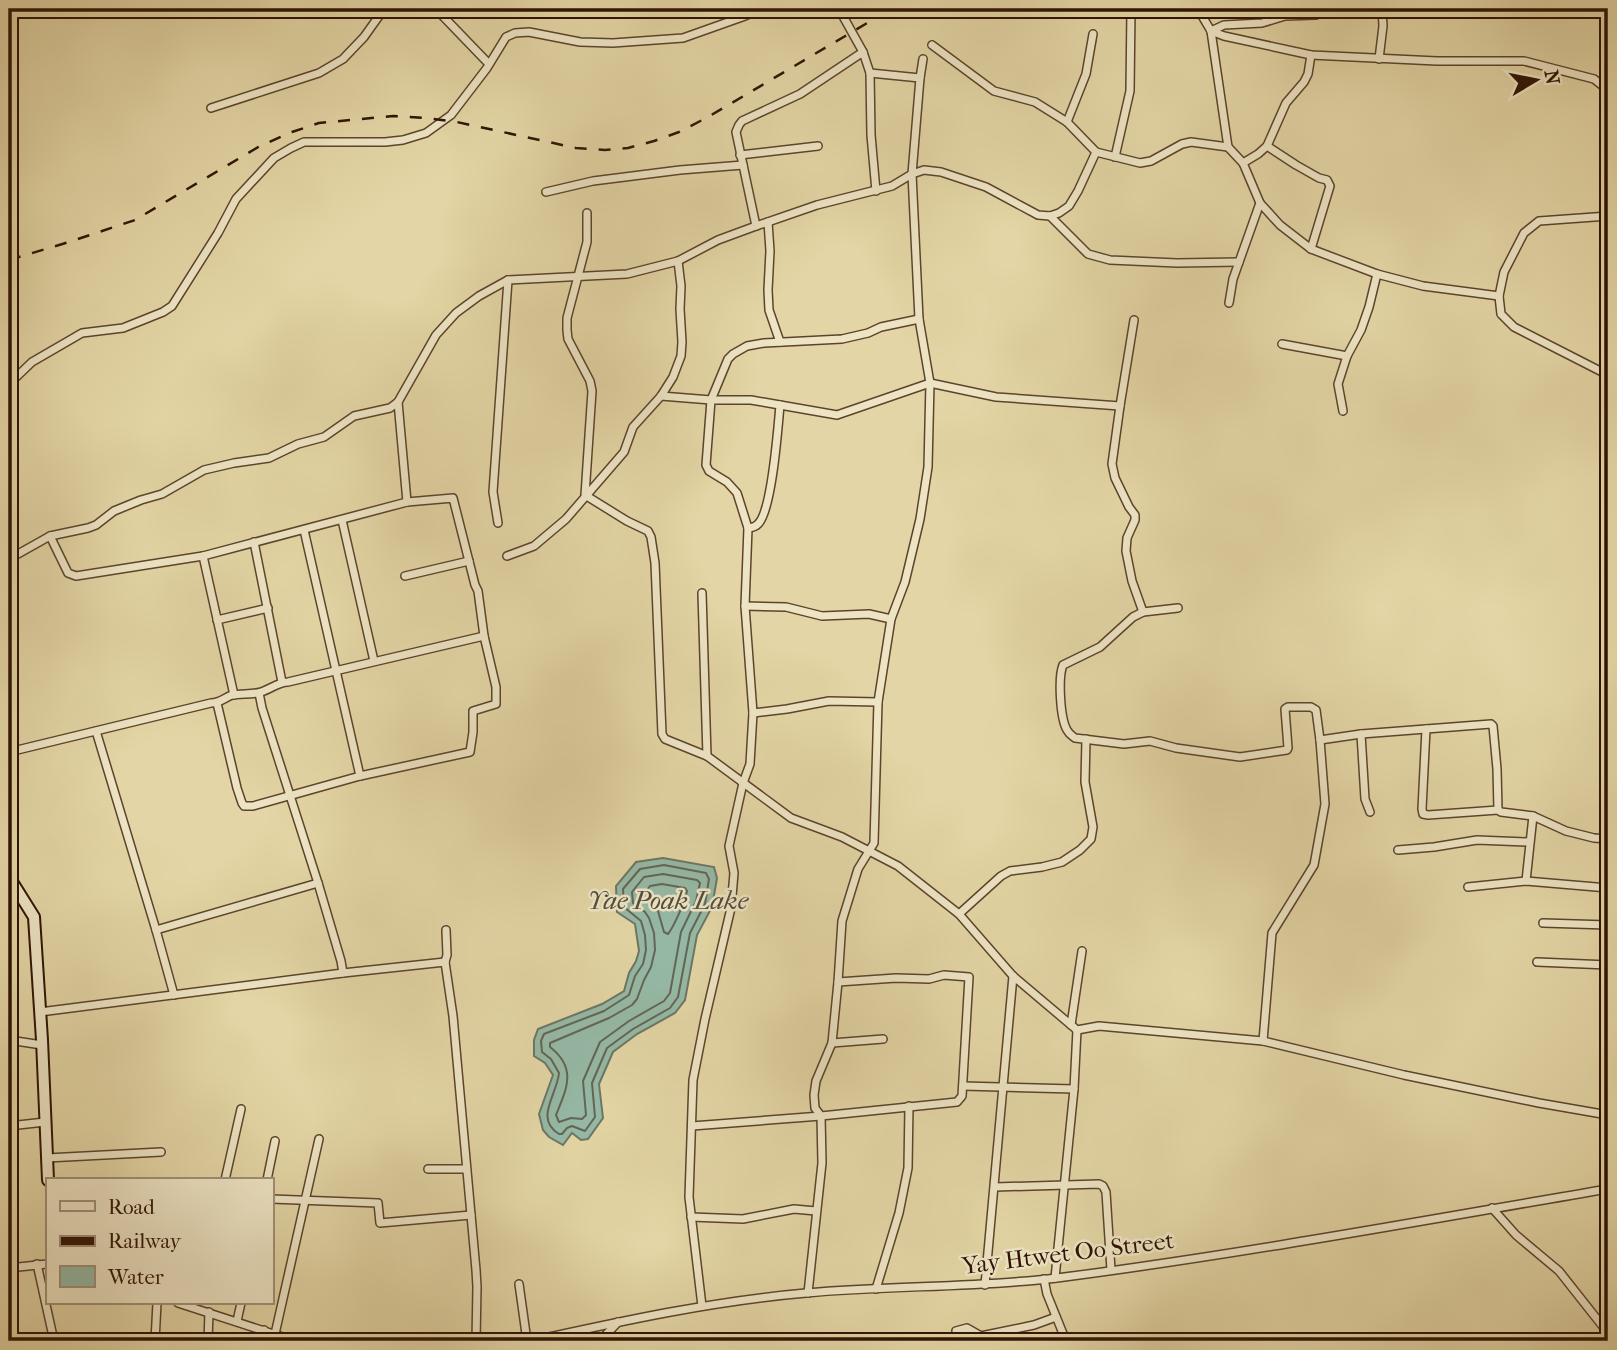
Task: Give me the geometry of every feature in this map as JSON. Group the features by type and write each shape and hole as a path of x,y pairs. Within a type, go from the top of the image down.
{"street":[{"path":"211,108 319,73 343,59 364,37 384,9"},
{"path":"436,9 489,64"},
{"path":"9,384 32,362 82,332 123,328 172,306 236,199 274,158 304,142 385,142 426,133 451,115 506,37 528,32 580,42 613,43 682,38 761,9"},
{"path":"839,9 863,52 870,73 871,135 876,191"},
{"path":"1115,157 1130,91 1131,9"},
{"path":"1198,9 1211,31 1228,147 1243,163 1260,203 1280,225 1311,249 1377,274 1423,286 1499,296"},
{"path":"1380,59 1382,9"},
{"path":"1211,31 1224,24 1262,23 1285,13 1316,15"},
{"path":"1211,31 1311,55 1437,61 1524,61 1594,79 1608,90"},
{"path":"1067,122 1086,74 1093,34"},
{"path":"932,45 994,91 1035,102 1067,122 1096,152 1140,163 1151,161 1191,142 1228,147"},
{"path":"756,226 740,155 736,132 738,125 800,94 863,52"},
{"path":"1243,163 1267,146 1286,103 1308,75 1311,55"},
{"path":"808,1293 822,1163 821,1116 815,1108 814,1095 816,1081 832,1043 842,921 858,869 874,844 878,702 891,619 905,582 929,467 930,383 919,319 912,174 923,59"},
{"path":"870,73 920,78"},
{"path":"740,155 818,146"},
{"path":"1267,146 1329,183 1311,249"},
{"path":"9,559 50,536 96,525 114,510 162,494 204,470 269,458 298,443 324,437 354,416 390,408 398,402 436,335 456,313 508,280 627,274 678,261 718,240 817,205 892,186 924,170 942,172 986,187 1038,215 1050,216 1069,206 1096,152"},
{"path":"546,192 593,181 743,165"},
{"path":"1229,303 1233,279 1260,203"},
{"path":"585,495 592,391 590,381 568,339 567,318 587,242 587,213"},
{"path":"1050,216 1088,254 1110,260 1239,262"},
{"path":"1608,216 1539,221 1524,233 1504,272 1499,296 1501,314 1514,327 1608,375"},
{"path":"768,222 769,310 780,342"},
{"path":"507,556 534,546 566,519 624,452 633,427 661,396 673,377 681,356 681,286 678,261"},
{"path":"1343,411 1338,384 1347,356 1362,330 1377,274"},
{"path":"498,523 494,492 508,280"},
{"path":"702,1306 690,1197 693,1080 731,908 734,873 729,846 750,764 753,713 745,606 748,528 737,493 727,482 709,471 706,465 711,400 728,359 747,346 842,339 919,319"},
{"path":"1134,320 1112,464 1115,478 1135,515 1126,538 1126,551 1132,581 1143,612"},
{"path":"1282,344 1347,356"},
{"path":"661,396 751,400 837,415 930,383 996,397 1120,406"},
{"path":"398,402 407,502"},
{"path":"748,528 754,527 761,519 767,500 775,461 780,405"},
{"path":"585,495 648,531 651,537 655,563 662,734 665,739 707,756 791,818 842,837 898,866 959,914 1013,976 1074,1028 1099,1026 1263,1041 1404,1075 1608,1115"},
{"path":"50,536 68,573 76,576 204,556 407,502 453,498 478,591 484,636 496,687 496,705 473,711 470,752 360,776 253,806 244,806 217,703"},
{"path":"342,520 374,661"},
{"path":"304,530 360,776"},
{"path":"254,542 282,682"},
{"path":"204,556 234,695"},
{"path":"405,576 469,561"},
{"path":"702,593 707,756"},
{"path":"745,606 786,607 822,616 869,614 891,619"},
{"path":"217,620 268,608"},
{"path":"1178,608 1143,612 1133,617 1100,648 1063,666 1060,671 1060,695 1065,727 1075,738 1124,744 1150,741 1176,748 1240,757 1284,751 1288,748 1285,709 1311,707 1316,710 1321,740 1325,804 1314,865 1272,933 1263,1041"},
{"path":"9,752 217,703 234,695 260,693 282,682 484,636"},
{"path":"260,693 262,708 318,883 343,973"},
{"path":"753,713 830,701 878,702"},
{"path":"1321,740 1361,734 1491,724 1497,769 1497,810"},
{"path":"1426,729 1423,814 1428,816 1497,810 1533,816 1566,831 1608,839"},
{"path":"96,731 174,995"},
{"path":"1361,734 1365,799 1370,812"},
{"path":"959,914 1001,876 1010,871 1062,862 1091,839 1093,827 1085,782 1086,739"},
{"path":"1526,881 1533,816"},
{"path":"1398,850 1476,840 1530,842"},
{"path":"9,877 33,917 48,1178"},
{"path":"1468,887 1526,881 1608,888"},
{"path":"156,930 318,883"},
{"path":"1543,923 1608,925"},
{"path":"446,930 445,962 453,1016 477,1287 476,1341"},
{"path":"1055,1278 1074,1089 1074,1028 1082,950"},
{"path":"40,1012 445,962"},
{"path":"1536,962 1608,965"},
{"path":"692,1126 957,1102 962,1096 963,1086 969,976 944,975 929,979 838,982"},
{"path":"985,1285 1013,976"},
{"path":"832,1043 883,1039"},
{"path":"9,1040 42,1045"},
{"path":"963,1086 1074,1089"},
{"path":"876,1289 899,1213 908,1168 909,1106"},
{"path":"225,1178 241,1110"},
{"path":"9,1126 46,1122"},
{"path":"275,1334 319,1139"},
{"path":"267,1178 275,1141"},
{"path":"47,1158 161,1152"},
{"path":"428,1169 466,1169"},
{"path":"995,1187 1103,1186 1106,1192 1111,1270"},
{"name":"Yay Htwet Oo Street","path":"529,1341 702,1306 808,1293 985,1285 1055,1278 1344,1234 1608,1189"},
{"path":"273,1199 378,1203 380,1223 471,1215"},
{"path":"691,1217 743,1219 794,1209 817,1211"},
{"path":"1492,1209 1516,1235 1559,1271 1608,1333"},
{"path":"37,1264 54,1341"},
{"path":"9,1268 46,1264"},
{"path":"1044,1279 1066,1341"},
{"path":"519,1284 529,1341"},
{"path":"155,1341 157,1304"},
{"path":"237,1321 241,1304"},
{"path":"196,1305 209,1312 295,1341"},
{"path":"208,1341 209,1312"},
{"path":"957,1341 956,1331 967,1328 978,1338 1056,1317"},
{"path":"600,1341 618,1322"},
{"path":"264,1330 265,1341"}],"water":[{"name":"Yae Poak Lake","path":"663,858 714,867 717,878 712,907 697,935 685,1000 675,1013 637,1034 613,1052 599,1084 603,1118 588,1139 581,1140 572,1133 563,1145 543,1130 539,1114 553,1075 545,1063 534,1056 534,1040 538,1029 602,1004 624,991 639,951 635,924 617,912 616,886 636,862"}],"railway":[{"path":"9,260 135,220 260,146 319,123 393,116 427,118 576,148 605,150 628,148 654,141 708,117 891,9"}]}
